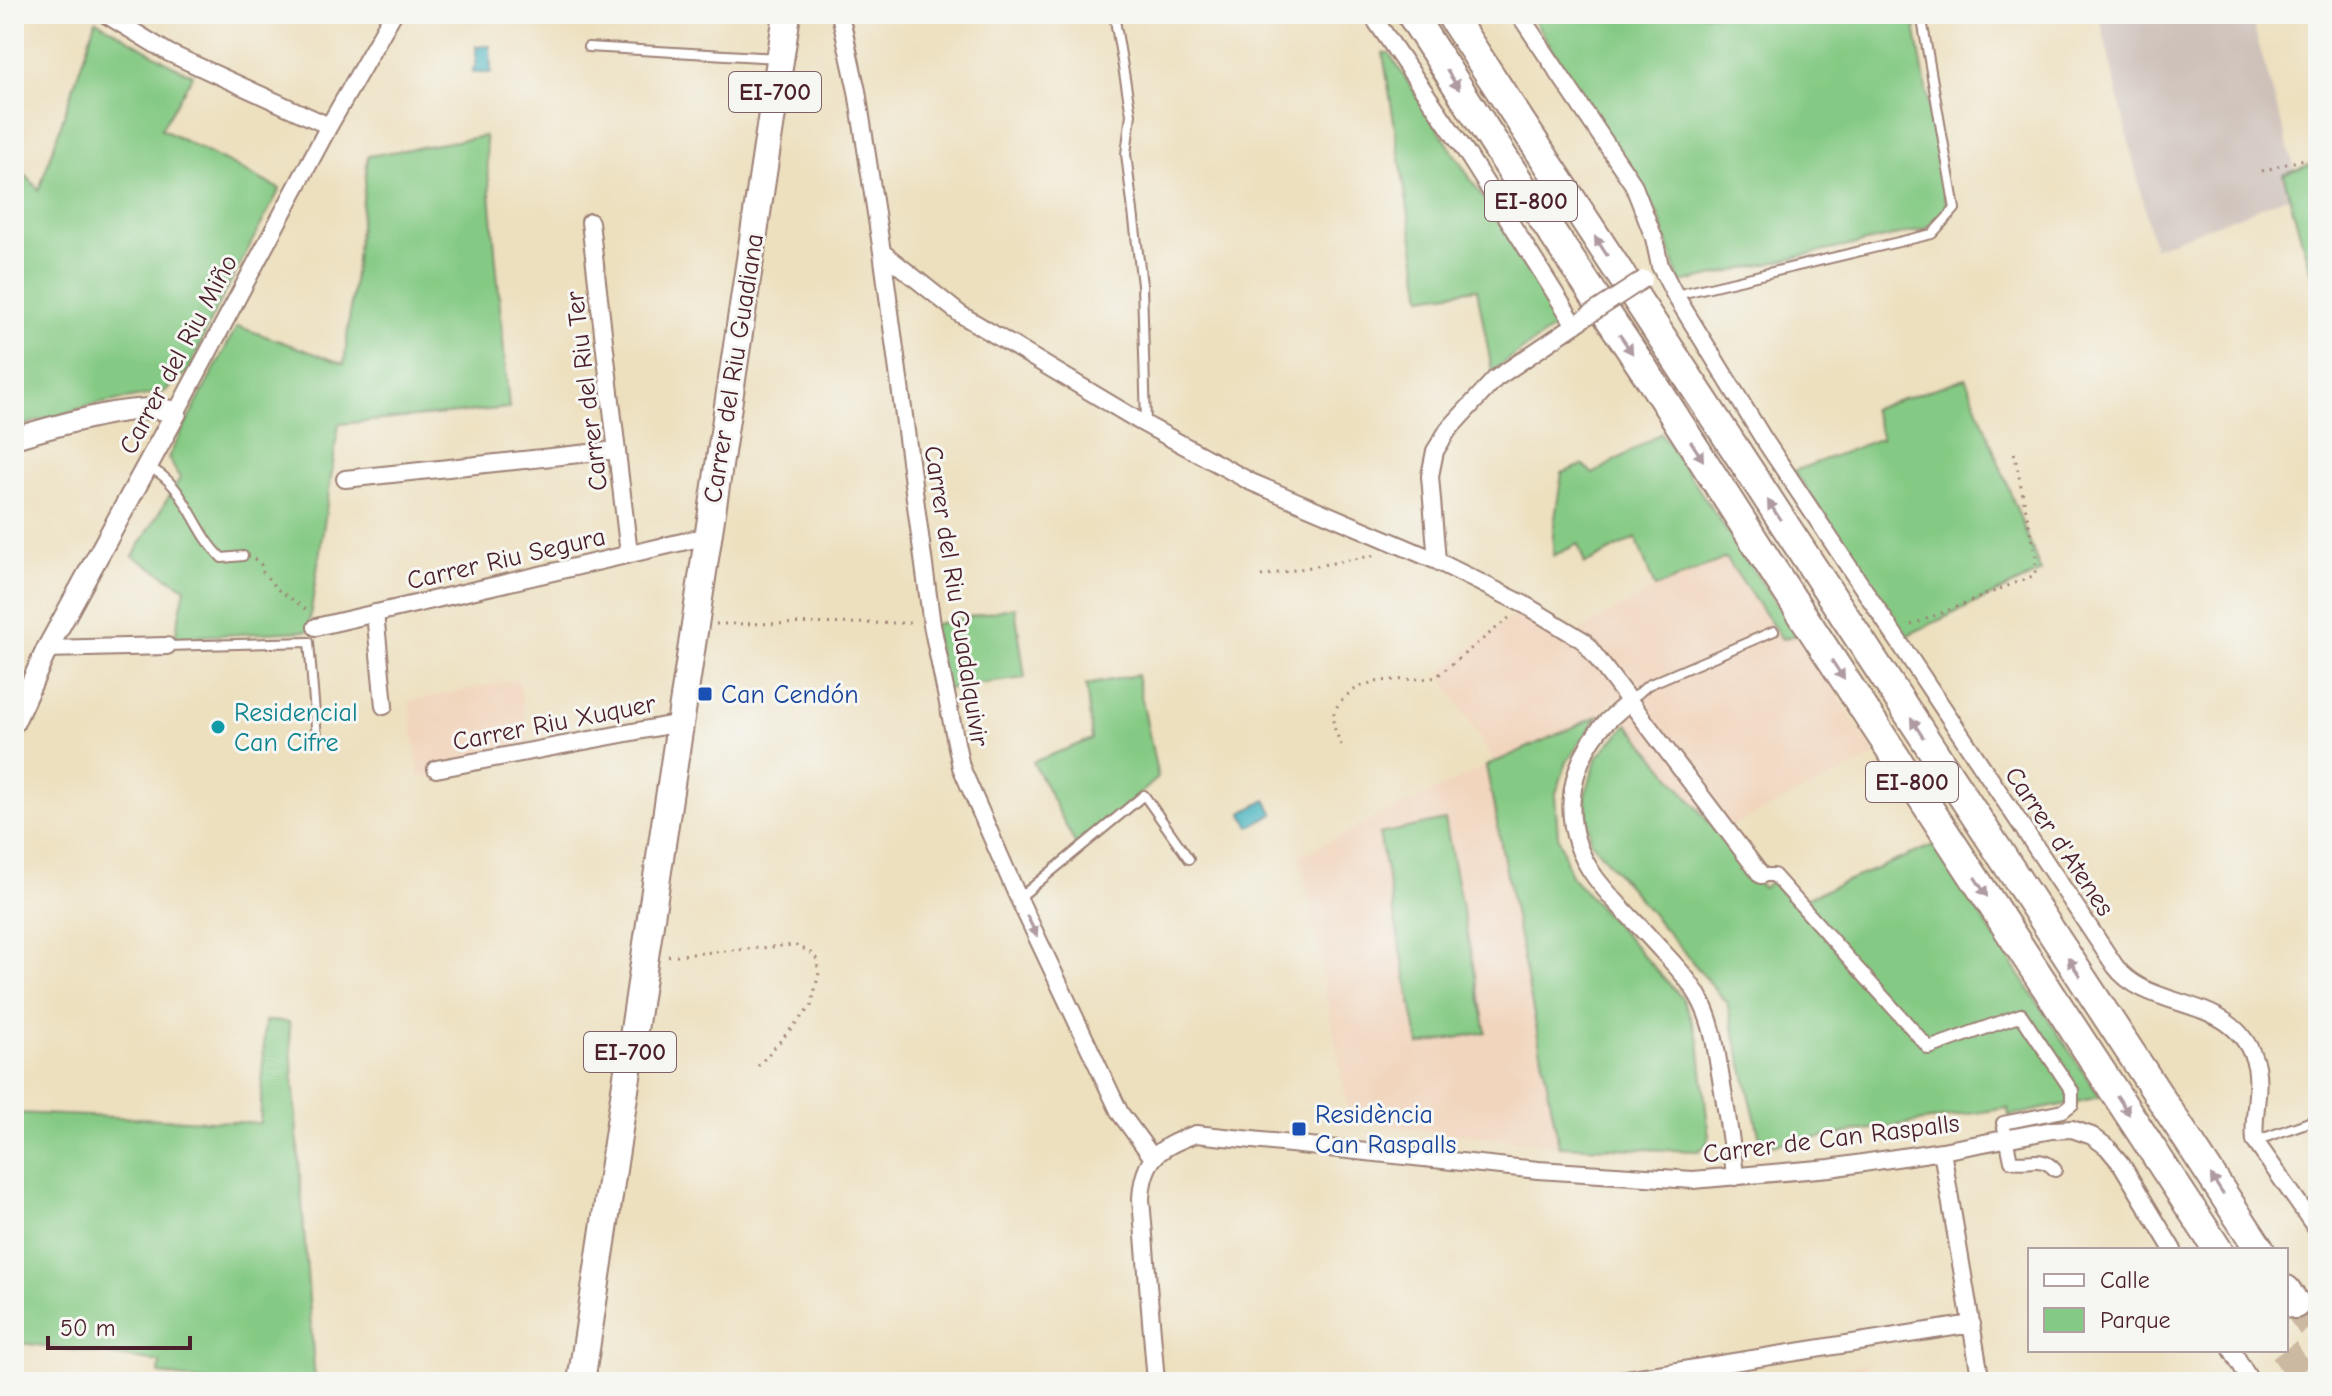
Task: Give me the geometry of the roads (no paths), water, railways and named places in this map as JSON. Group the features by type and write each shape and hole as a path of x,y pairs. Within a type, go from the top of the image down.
{"highway":[{"name":"EI-800","path":"1411,14 2217,1248"},
{"name":"EI-800","path":"1450,14 2259,1248"}],"main road":[{"name":"Carrer del Riu Guadiana","path":"680,723 787,14"},
{"name":"EI-700","path":"581,1382 680,723"}],"street":[{"path":"105,14 169,53 329,126"},
{"name":"Carrer del Riu Miño","path":"14,722 47,649 329,126 393,14"},
{"name":"Carrer del Riu Guadalquivir","path":"840,14 857,91 882,252 932,625 961,767 1019,899 1120,1113 1153,1158"},
{"path":"1371,14 1580,321"},
{"name":"Carrer d'Atenes","path":"1519,14 1633,184 1654,238 1660,266 1763,438 2124,979 2160,996 2205,1010 2244,1038 2256,1066 2255,1141"},
{"name":"Carrer del Riu Ter","path":"590,222 629,554"},
{"path":"882,252 960,314 1146,424 1251,482 1437,561 1525,605 1584,641 1761,875 1774,875 1929,1048 2021,1015 2072,1091 2072,1104 2063,1111 2003,1123 2011,1161 2039,1159 2050,1163 2055,1170"},
{"path":"1437,561 1430,476 1435,451 1448,430 1495,379 1660,266"},
{"path":"14,438 85,418 148,409 168,409 176,413"},
{"path":"345,479 617,450"},
{"name":"Carrer Riu Segura","path":"316,627 708,536"},
{"path":"375,613 384,706"},
{"path":"47,649 167,646"},
{"path":"1630,701 1601,727 1585,751 1571,795 1571,823 1580,853 1596,878 1681,971 1702,1001 1713,1032 1730,1127 1735,1177"},
{"name":"Carrer Riu Xuquer","path":"436,769 680,723"},
{"name":"Carrer de Can Raspalls","path":"1153,1158 1170,1143 1196,1134 1552,1172 1693,1180 1830,1168 2072,1129 2092,1136 2107,1147 2122,1165 2172,1248"},
{"path":"2255,1141 2318,1231"},
{"path":"1942,1151 1981,1382"},
{"path":"1153,1158 1142,1179 1141,1199 1156,1382"},
{"path":"1608,1382 1972,1324"},
{"path":"2233,1352 2251,1382"}],"lane":[{"path":"1114,14 1131,114 1126,154 1142,285 1146,424"},
{"path":"1675,295 1932,234 1955,209 1921,14"},
{"path":"588,47 780,58"},
{"path":"147,467 161,472 175,487 215,552 222,558 243,556"},
{"path":"1630,701 1648,685 1774,631"},
{"path":"167,646 309,642 317,738"},
{"path":"1019,899 1144,795 1189,859"},
{"path":"2255,1141 2312,1121 2318,1124"}],"water":[{"path":"476,46 490,46 491,73 473,73"},
{"path":"1266,800 1274,814 1250,827 1242,813"}],"tunnel":[{"path":"2295,1304 2318,1336"},
{"path":"2285,1352 2306,1382"}],"place":[{"name":"Can Cendón","path":"705,694"},
{"name":"Residencial Can Cifre","path":"218,727"},
{"name":"Residència Can Raspalls","path":"1299,1129"}]}
